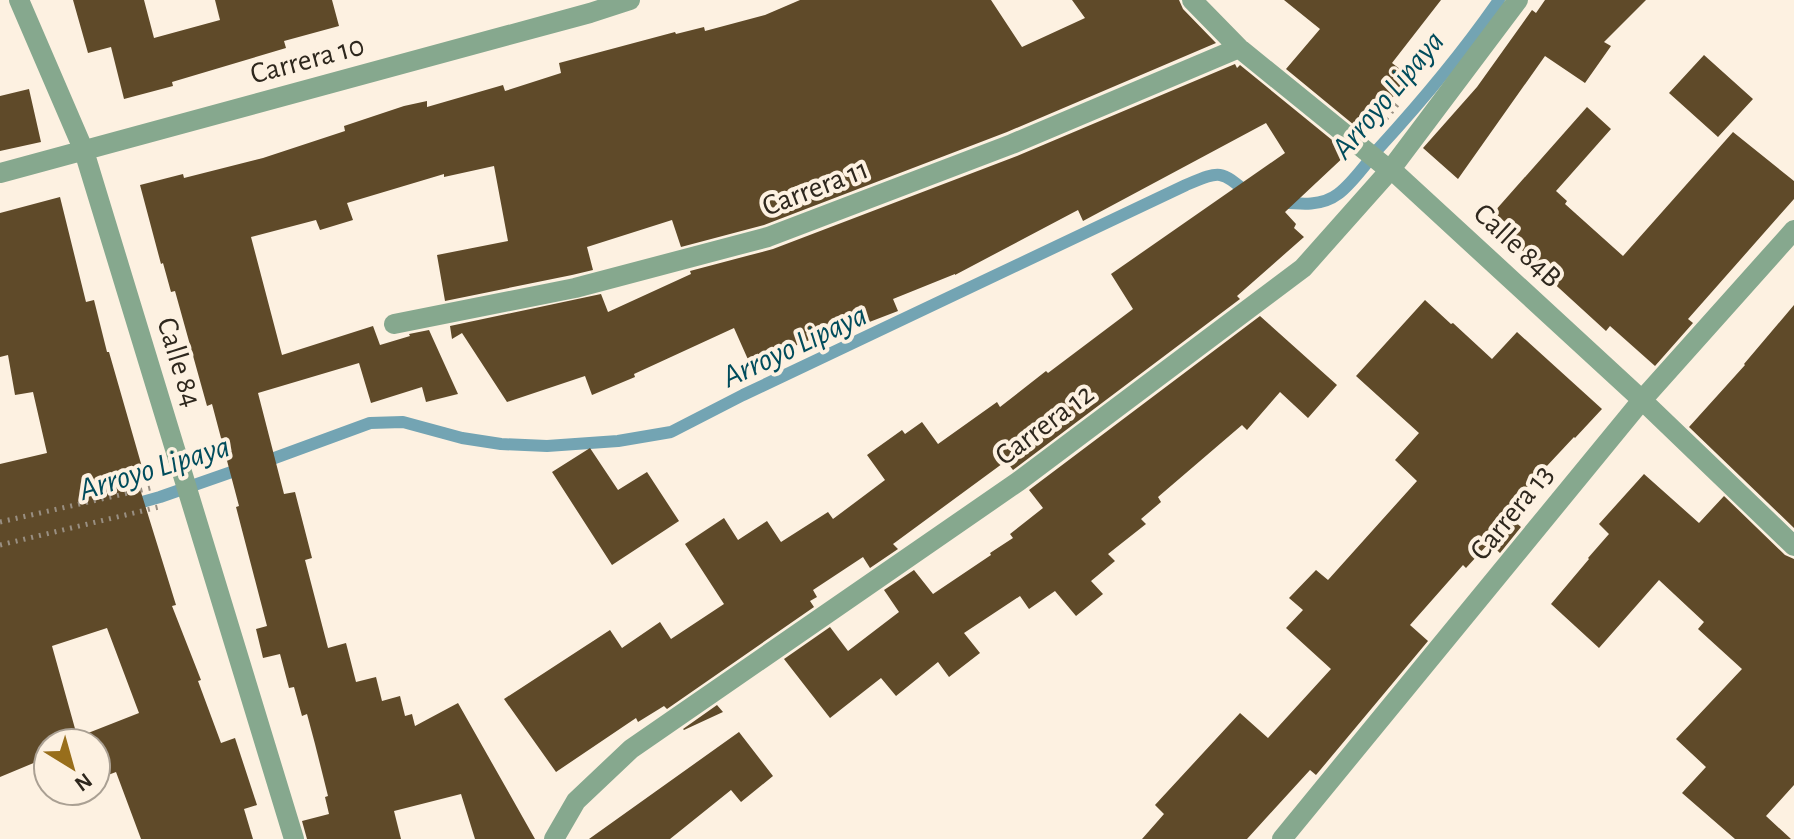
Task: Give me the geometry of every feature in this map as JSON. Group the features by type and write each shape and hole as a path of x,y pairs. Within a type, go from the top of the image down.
{"street":[{"name":"Calle 84","path":"19,0 84,151 294,839"},
{"name":"Carrera 10","path":"0,173 630,0"},
{"name":"Calle 84B","path":"1192,0 1239,48 1386,166 1642,400 1794,546"},
{"name":"Carrera 12","path":"554,839 576,801 631,749 1019,481 1303,268 1518,0"},
{"name":"Carrera 11","path":"394,324 575,288 768,237 1012,144 1239,48"},
{"name":"Carrera 13","path":"1282,839 1642,400 1794,230"}],"path":[{"path":"0,522 188,490"},
{"path":"0,545 188,490"}],"building":[{"path":"73,0 144,0 154,38 220,20 215,0 332,0 339,26 284,41 286,48 124,99 111,47 88,53"},
{"path":"800,0 991,0 1022,47 1085,18 1072,0 1179,0 1183,9 1216,43 1007,132 764,225 681,247 672,220 587,247 593,270 445,301 437,255 508,241 494,166 444,177 444,174 347,203 353,220 320,230 316,220 251,237 282,355 373,326 380,345 429,330 458,394 426,402 422,387 371,403 359,363 258,393 284,494 295,492 312,558 305,560 328,648 346,643 356,682 376,677 382,701 400,696 405,716 412,714 415,726 458,703 535,839 475,839 461,794 394,811 401,839 307,839 302,821 329,814 325,797 328,796 315,744 307,714 302,716 294,687 289,688 280,654 263,658 256,629 267,626 236,507 239,506 212,404 207,406 175,291 171,292 161,264 140,185 183,174 184,178 263,158 345,131 344,126 404,106 427,101 427,107 503,85 505,91 561,73 559,63 675,32 704,27 705,31 765,15"},
{"path":"1284,0 1441,0 1392,63 1409,76 1365,134 1286,69 1320,29"},
{"path":"1545,0 1646,0 1604,42 1611,46 1585,83 1545,56 1458,179 1423,148 1477,87 1532,10 1536,13"},
{"path":"1704,55 1753,99 1718,137 1669,93"},
{"path":"1235,64 1348,153 1285,212 1296,224 1294,228 1304,237 1237,296 1240,299 1013,470 1006,461 893,544 898,549 870,568 863,557 813,590 817,597 810,601 814,607 667,709 664,706 638,722 636,718 556,772 504,699 610,630 622,648 660,622 671,639 724,604 685,544 724,518 738,540 767,521 781,542 828,512 833,519 885,480 867,455 902,430 905,434 922,422 938,444 997,402 1000,407 1046,371 1048,373 1133,309 1111,274 1285,153 1266,123 1083,221 1078,210 955,275 893,299 898,311 833,336 832,331 750,364 734,328 592,395 585,376 507,402 462,333 452,339 450,326 601,294 608,312 691,274 690,271 773,249 1017,156"},
{"path":"29,89 41,142 0,151 0,96"},
{"path":"1587,107 1611,129 1556,191 1567,201 1565,204 1623,256 1733,132 1794,181 1794,199 1688,319 1693,323 1655,366 1610,326 1606,331 1548,278 1550,276 1501,231 1507,224 1494,212"},
{"path":"60,197 86,302 94,300 144,474 136,476 176,605 172,606 221,743 235,738 257,805 244,809 253,839 141,839 116,772 112,774 112,727 103,727 139,713 107,628 52,646 75,727 32,727 32,764 0,777 0,464 47,453 33,392 15,395 8,355 0,357 0,213"},
{"path":"1425,300 1492,359 1517,332 1602,409 1504,512 1521,527 1500,553 1489,543 1466,568 1463,565 1410,625 1428,641 1316,775 1310,770 1247,839 1142,839 1164,814 1155,805 1240,713 1268,738 1331,669 1286,628 1303,610 1289,598 1316,570 1328,580 1417,481 1395,460 1419,433 1356,376"},
{"path":"1794,305 1794,528 1689,427"},
{"path":"1260,316 1337,385 1308,418 1280,392 1247,430 1242,425 1158,497 1161,502 1141,519 1146,524 1108,554 1115,561 1091,581 1103,594 1076,616 1055,591 1029,609 1020,596 964,633 980,653 949,677 938,662 896,696 881,678 830,718 784,659 830,627 848,651 899,612 884,590 914,570 933,594 991,555 1013,538 1010,534 1043,508 1029,490"},
{"path":"590,448 618,490 647,472 679,521 612,565 552,472"},
{"path":"1644,474 1699,523 1724,496 1785,555 1794,559 1794,785 1766,816 1791,839 1735,839 1682,793 1706,767 1676,739 1742,669 1698,629 1704,622 1659,580 1599,648 1551,604 1609,534 1599,524"},
{"path":"717,705 723,712 683,729"},
{"path":"739,732 773,776 741,802 731,790 670,839 589,839"}],"waterway":[{"name":"Arroyo Lipaya","path":"1279,202 1317,203 1344,189 1442,76 1499,0"},
{"name":"Arroyo Lipaya","path":"261,463 370,423 403,422 462,438 547,446 618,441 671,432 1198,180 1220,175 1250,195"},
{"name":"Arroyo Lipaya","path":"128,506 243,468"}]}
